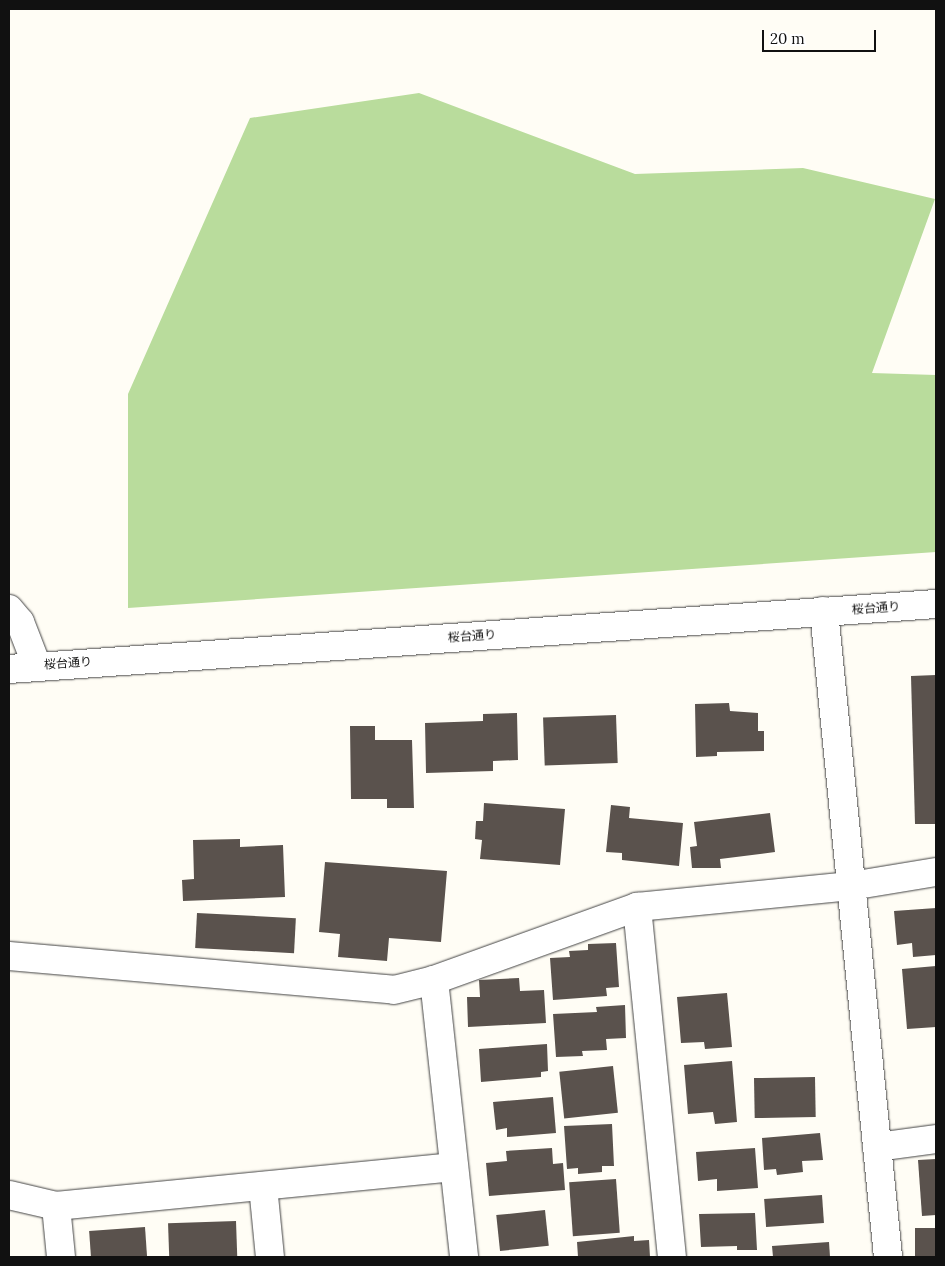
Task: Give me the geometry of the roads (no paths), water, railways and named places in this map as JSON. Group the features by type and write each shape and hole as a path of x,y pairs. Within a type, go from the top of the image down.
{"street":[{"name":"桜台通り","path":"9,669 936,604"},
{"path":"9,609 20,622 38,666"},
{"path":"824,611 888,1257"},
{"path":"9,956 394,990 434,980 637,907 851,886 936,872"},
{"path":"637,907 672,1257"},
{"path":"434,980 464,1257"},
{"path":"877,1147 936,1139"},
{"path":"9,1195 56,1206 454,1167"},
{"path":"263,1186 270,1257"},
{"path":"56,1206 61,1257"}]}
